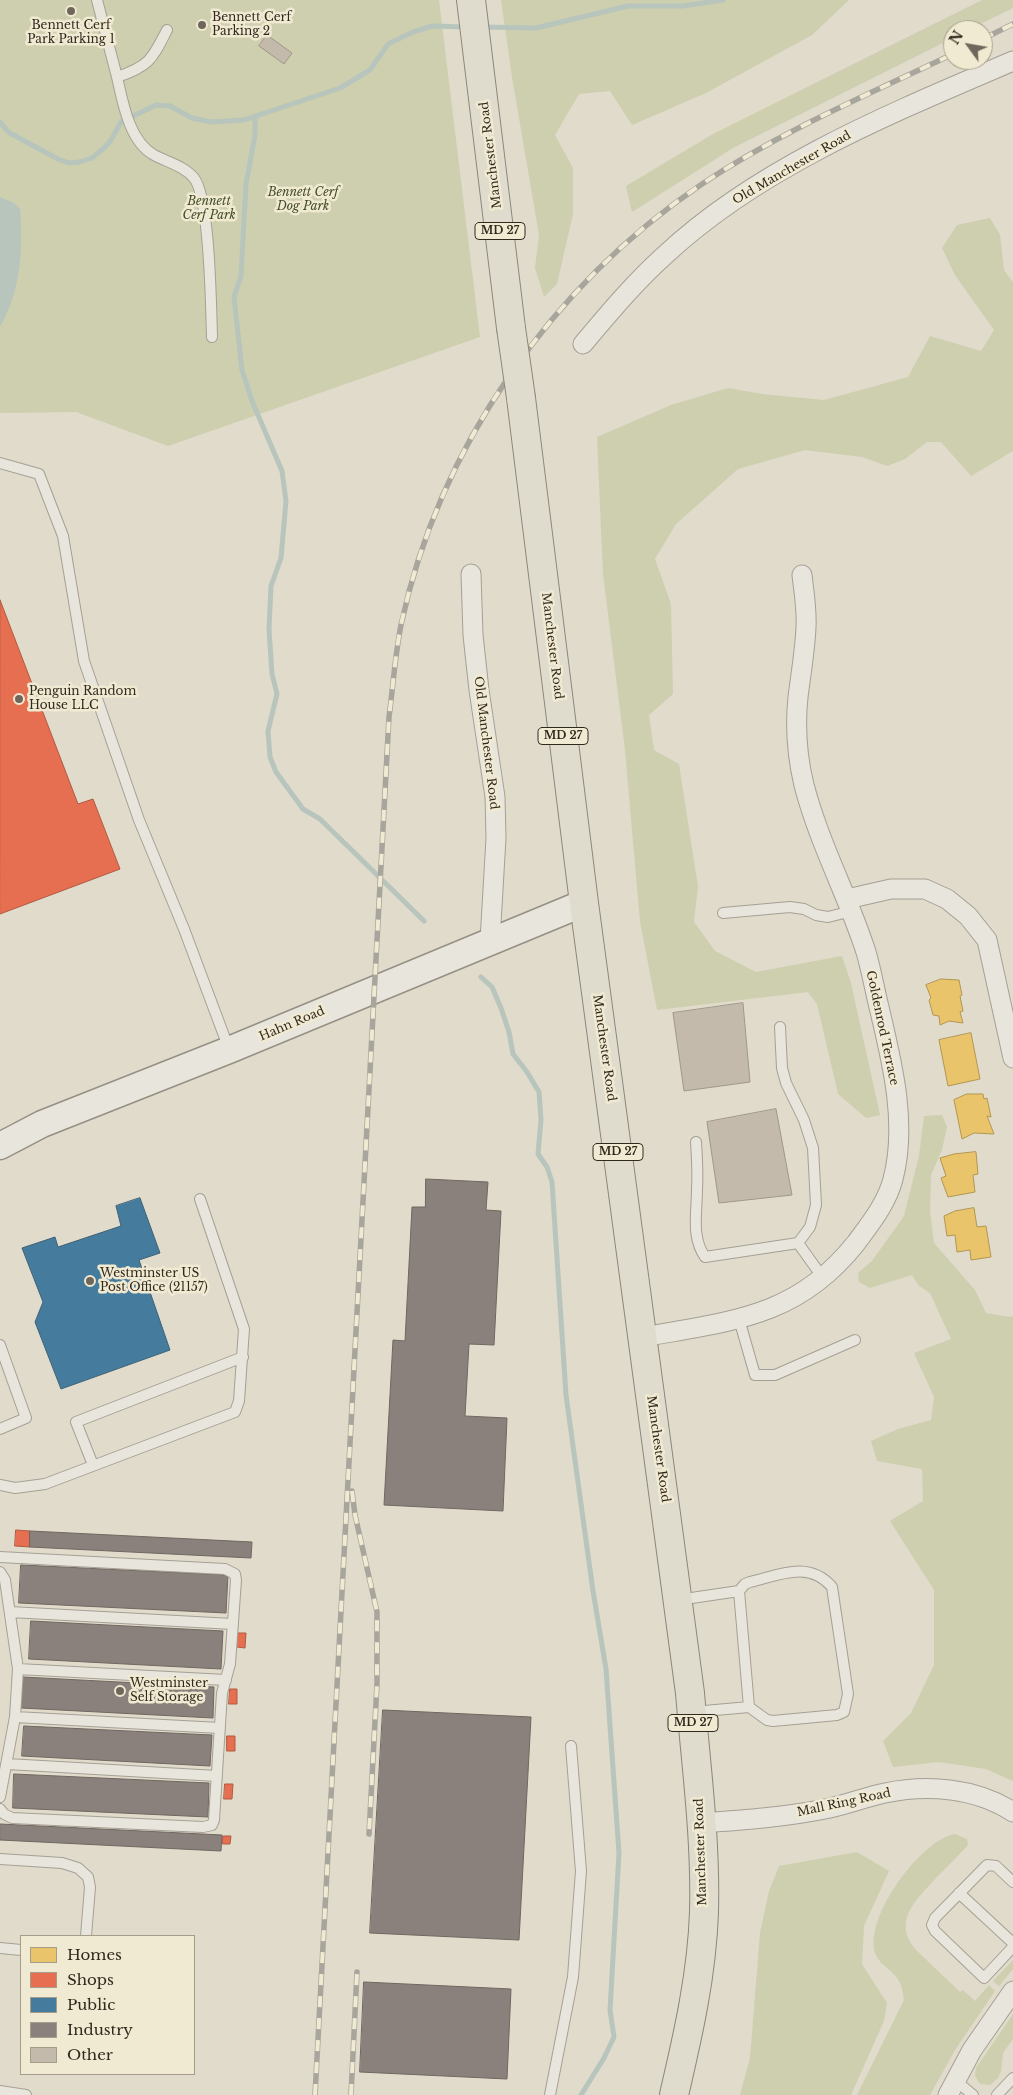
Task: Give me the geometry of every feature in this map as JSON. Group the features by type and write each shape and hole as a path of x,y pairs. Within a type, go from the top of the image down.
{"main road":[{"name":"Manchester Road","path":"471,0 584,903 692,1712 701,1823 704,1912 697,1983 674,2095"},
{"name":"Hahn Road","path":"0,1146 42,1124 229,1050 584,903"}],"street":[{"name":"Old Manchester Road","path":"583,344 665,254 746,191 852,133 1013,61"},
{"name":"Old Manchester Road","path":"470,574 477,672 495,798 496,846 490,941"},
{"name":"Goldenrod Terrace","path":"643,1337 738,1319 772,1308 809,1289 823,1278 852,1248 882,1206 893,1181 897,1162 899,1128 894,1080 866,955 849,905 813,817 799,763 796,733 806,625 802,575"},
{"path":"849,905 891,889 926,889 947,899 968,916 987,940 1013,1058"},
{"name":"Mall Ring Road","path":"701,1823 771,1818 830,1808 886,1793 930,1788 972,1792 1013,1812"},
{"path":"952,2087 991,2020 1013,1991"}],"lane":[{"path":"97,0 124,106 132,127 143,146 152,154 188,172 199,187 208,244 212,337"},
{"path":"117,77 132,72 151,60 168,30"},
{"path":"0,463 39,474 63,536 84,661 139,820 216,1011 229,1050"},
{"path":"722,913 790,907 804,909 816,915 828,917 849,905"},
{"path":"696,1142 696,1226 699,1248 705,1257 798,1243 810,1227 816,1205 813,1148 804,1120 786,1083 782,1068 780,1028"},
{"path":"0,1485 15,1488 45,1484 235,1412 240,1401 244,1329 200,1199"},
{"path":"798,1243 823,1278"},
{"path":"738,1319 755,1375 774,1375 855,1340"},
{"path":"0,1345 26,1418 0,1429"},
{"path":"93,1465 76,1422 243,1357"},
{"path":"0,1557 228,1569 236,1576 230,1664 222,1693 214,1820 212,1825 207,1827 12,1818 4,1814 0,1809"},
{"path":"678,1600 739,1591 745,1584 750,1582 796,1571 813,1572 826,1580 832,1587 848,1694 844,1712 837,1715 773,1721 767,1720 750,1707 692,1712"},
{"path":"0,1572 5,1580 18,1669 16,1717 0,1797"},
{"path":"739,1591 750,1707"},
{"path":"10,1612 233,1624"},
{"path":"18,1669 226,1680"},
{"path":"16,1717 220,1728"},
{"path":"550,2095 573,1978 581,1871 571,1746"},
{"path":"7,1764 217,1776"},
{"path":"0,1859 62,1863 78,1868 88,1877 90,1887 86,1935"},
{"path":"1013,1882 996,1866 990,1864 984,1866 933,1921 935,1931 984,1978 1013,1947"},
{"path":"959,1893 1013,1942"},
{"path":"0,1948 20,1950"},
{"path":"998,2095 1013,2078"},
{"path":"952,2087 973,2095"},
{"path":"0,2091 26,2095"}],"green space":[{"name":"Bennett Cerf Park","path":"0,0 439,0 480,337 168,446 76,412 0,413"},
{"path":"501,0 849,0 812,35 706,93 632,125 610,91 579,94 555,135 573,168 573,214 557,284 544,297 535,268 539,235"},
{"path":"982,0 1013,0 1013,8 988,20 943,20 943,43 733,148 632,212 626,186 713,134"},
{"path":"990,218 1000,235 1004,270 1013,282 1013,451 971,476 941,442 927,442 905,459 887,466 862,457 805,450 738,469 676,524 655,559 671,604 673,694 649,715 654,750 679,764 698,887 694,922 715,951 756,972 842,956 851,983 880,1115 866,1118 838,1094 817,1004 808,992 657,1010 640,922 625,750 603,574 597,437 671,405 728,388 762,394 824,400 908,377 930,336 981,351 994,330 955,275 942,248 957,225"},
{"path":"942,1115 947,1127 942,1150 931,1175 930,1211 934,1243 975,1290 986,1313 1013,1316 1013,1781 986,1769 939,1762 893,1767 883,1741 911,1713 934,1665 934,1590 890,1521 923,1501 922,1469 877,1461 871,1441 898,1429 931,1420 934,1397 914,1353 951,1339 930,1293 918,1285 912,1275 870,1288 859,1282 858,1273 872,1261 904,1216 919,1156 924,1116"},
{"path":"955,1834 967,1839 968,1845 915,1902 906,1920 906,1929 909,1939 916,1950 960,1992 963,1990 975,2001 989,1985 995,1991 955,2050 930,2095 857,2095 904,2000 899,1981 876,1955 874,1940 877,1922 885,1903 911,1866 926,1850 941,1839"},
{"path":"857,1852 889,1871 864,1926 862,1964 887,2003 884,2021 851,2095 740,2095 750,2058 760,1933 769,1891 779,1866"},
{"path":"1013,1960 1013,1969 999,1986 993,1981"},
{"path":"1013,2014 1013,2039 1003,2053 1001,2071 998,2078 990,2085 980,2084 975,2076 976,2068"}],"shaded area":[{"path":"0,197 14,203 20,209 21,255 12,299 0,327"}],"building: Homes":[{"path":"941,979 959,980 963,1011 960,1012 963,1023 949,1021 940,1025 939,1016 933,1015 929,1000 931,998 926,985"},
{"path":"971,1033 980,1079 948,1086 939,1040"},
{"path":"967,1094 983,1094 984,1099 987,1098 991,1117 987,1116 994,1134 974,1133 962,1139 954,1100"},
{"path":"976,1152 978,1174 973,1175 975,1192 948,1197 941,1178 946,1176 940,1158 954,1154"},
{"path":"974,1208 977,1227 986,1226 991,1257 971,1260 970,1250 957,1252 955,1235 947,1236 944,1216 955,1211"}],"building: Shops":[{"name":"Penguin Random House LLC","path":"0,600 78,804 93,799 120,869 0,914"},
{"path":"16,1530 30,1531 30,1547 15,1546"},
{"path":"238,1633 246,1633 245,1648 237,1647"},
{"path":"230,1689 237,1689 237,1704 229,1704"},
{"path":"227,1736 235,1736 235,1751 227,1751"},
{"path":"225,1784 233,1784 232,1799 224,1799"},
{"path":"223,1836 231,1836 230,1844 223,1844"}],"building: Public":[{"name":"Westminster US Post Office (21157)","path":"140,1198 160,1253 139,1260 170,1350 61,1389 35,1322 43,1302 22,1248 55,1237 58,1247 121,1226 116,1206"}],"building: Industry":[{"path":"426,1179 488,1182 486,1210 501,1211 494,1345 469,1344 465,1416 507,1418 503,1511 384,1505 393,1340 405,1341 412,1207 425,1207"},
{"path":"30,1531 252,1542 251,1558 30,1547"},
{"path":"21,1565 228,1575 226,1613 19,1603"},
{"path":"31,1621 223,1631 221,1669 29,1659"},
{"path":"23,1677 214,1687 213,1718 21,1708"},
{"path":"383,1710 531,1717 519,1940 370,1933"},
{"path":"24,1726 212,1735 210,1766 22,1756"},
{"path":"14,1774 209,1783 208,1817 13,1808"},
{"path":"0,1824 222,1835 221,1851 0,1840"},
{"path":"364,1982 511,1989 507,2079 360,2072"}],"building: Other":[{"path":"267,35 292,53 284,64 259,46"},
{"path":"743,1003 750,1082 684,1091 673,1013"},
{"path":"776,1109 792,1195 719,1203 707,1122"}],"waterway":[{"path":"482,27 536,28 628,6 683,6 723,0"},
{"path":"0,122 8,132 58,159 69,163 80,162 92,158 104,148 121,122 156,105 170,106 192,118 211,122 244,120 340,88 370,70 388,44 413,32 432,26 466,27"},
{"path":"255,116 255,135 246,184 241,276 234,297 242,370 252,401 282,471 286,501 281,558 271,586 269,629 272,674 277,694 268,731 270,757 276,772 303,809 320,819 424,921"},
{"path":"481,977 492,987 501,1008 509,1032 513,1054 539,1092 541,1120 538,1154 547,1167 552,1182 566,1395 593,1591 606,1669 619,1853 610,2010 614,2037 604,2058 581,2095"}],"railway":[{"path":"993,34 1013,24"},
{"path":"315,2095 389,717 401,625 419,559 443,495 473,434 509,376 551,321 597,270 648,225 702,184 732,165 825,114 943,59"},
{"path":"352,1491 355,1515 377,1612 377,1684 369,1834"},
{"path":"351,2095 357,1972"}],"place":[{"name":"Bennett Cerf Park Parking 1","path":"71,11"},
{"name":"Bennett Cerf Parking 2","path":"202,25"},
{"name":"Penguin Random House LLC","path":"19,699"},
{"name":"Westminster US Post Office (21157)","path":"90,1281"},
{"name":"Westminster Self Storage","path":"120,1691"}],"park label":[{"name":"Bennett Cerf Dog Park","path":"303,200"}]}
